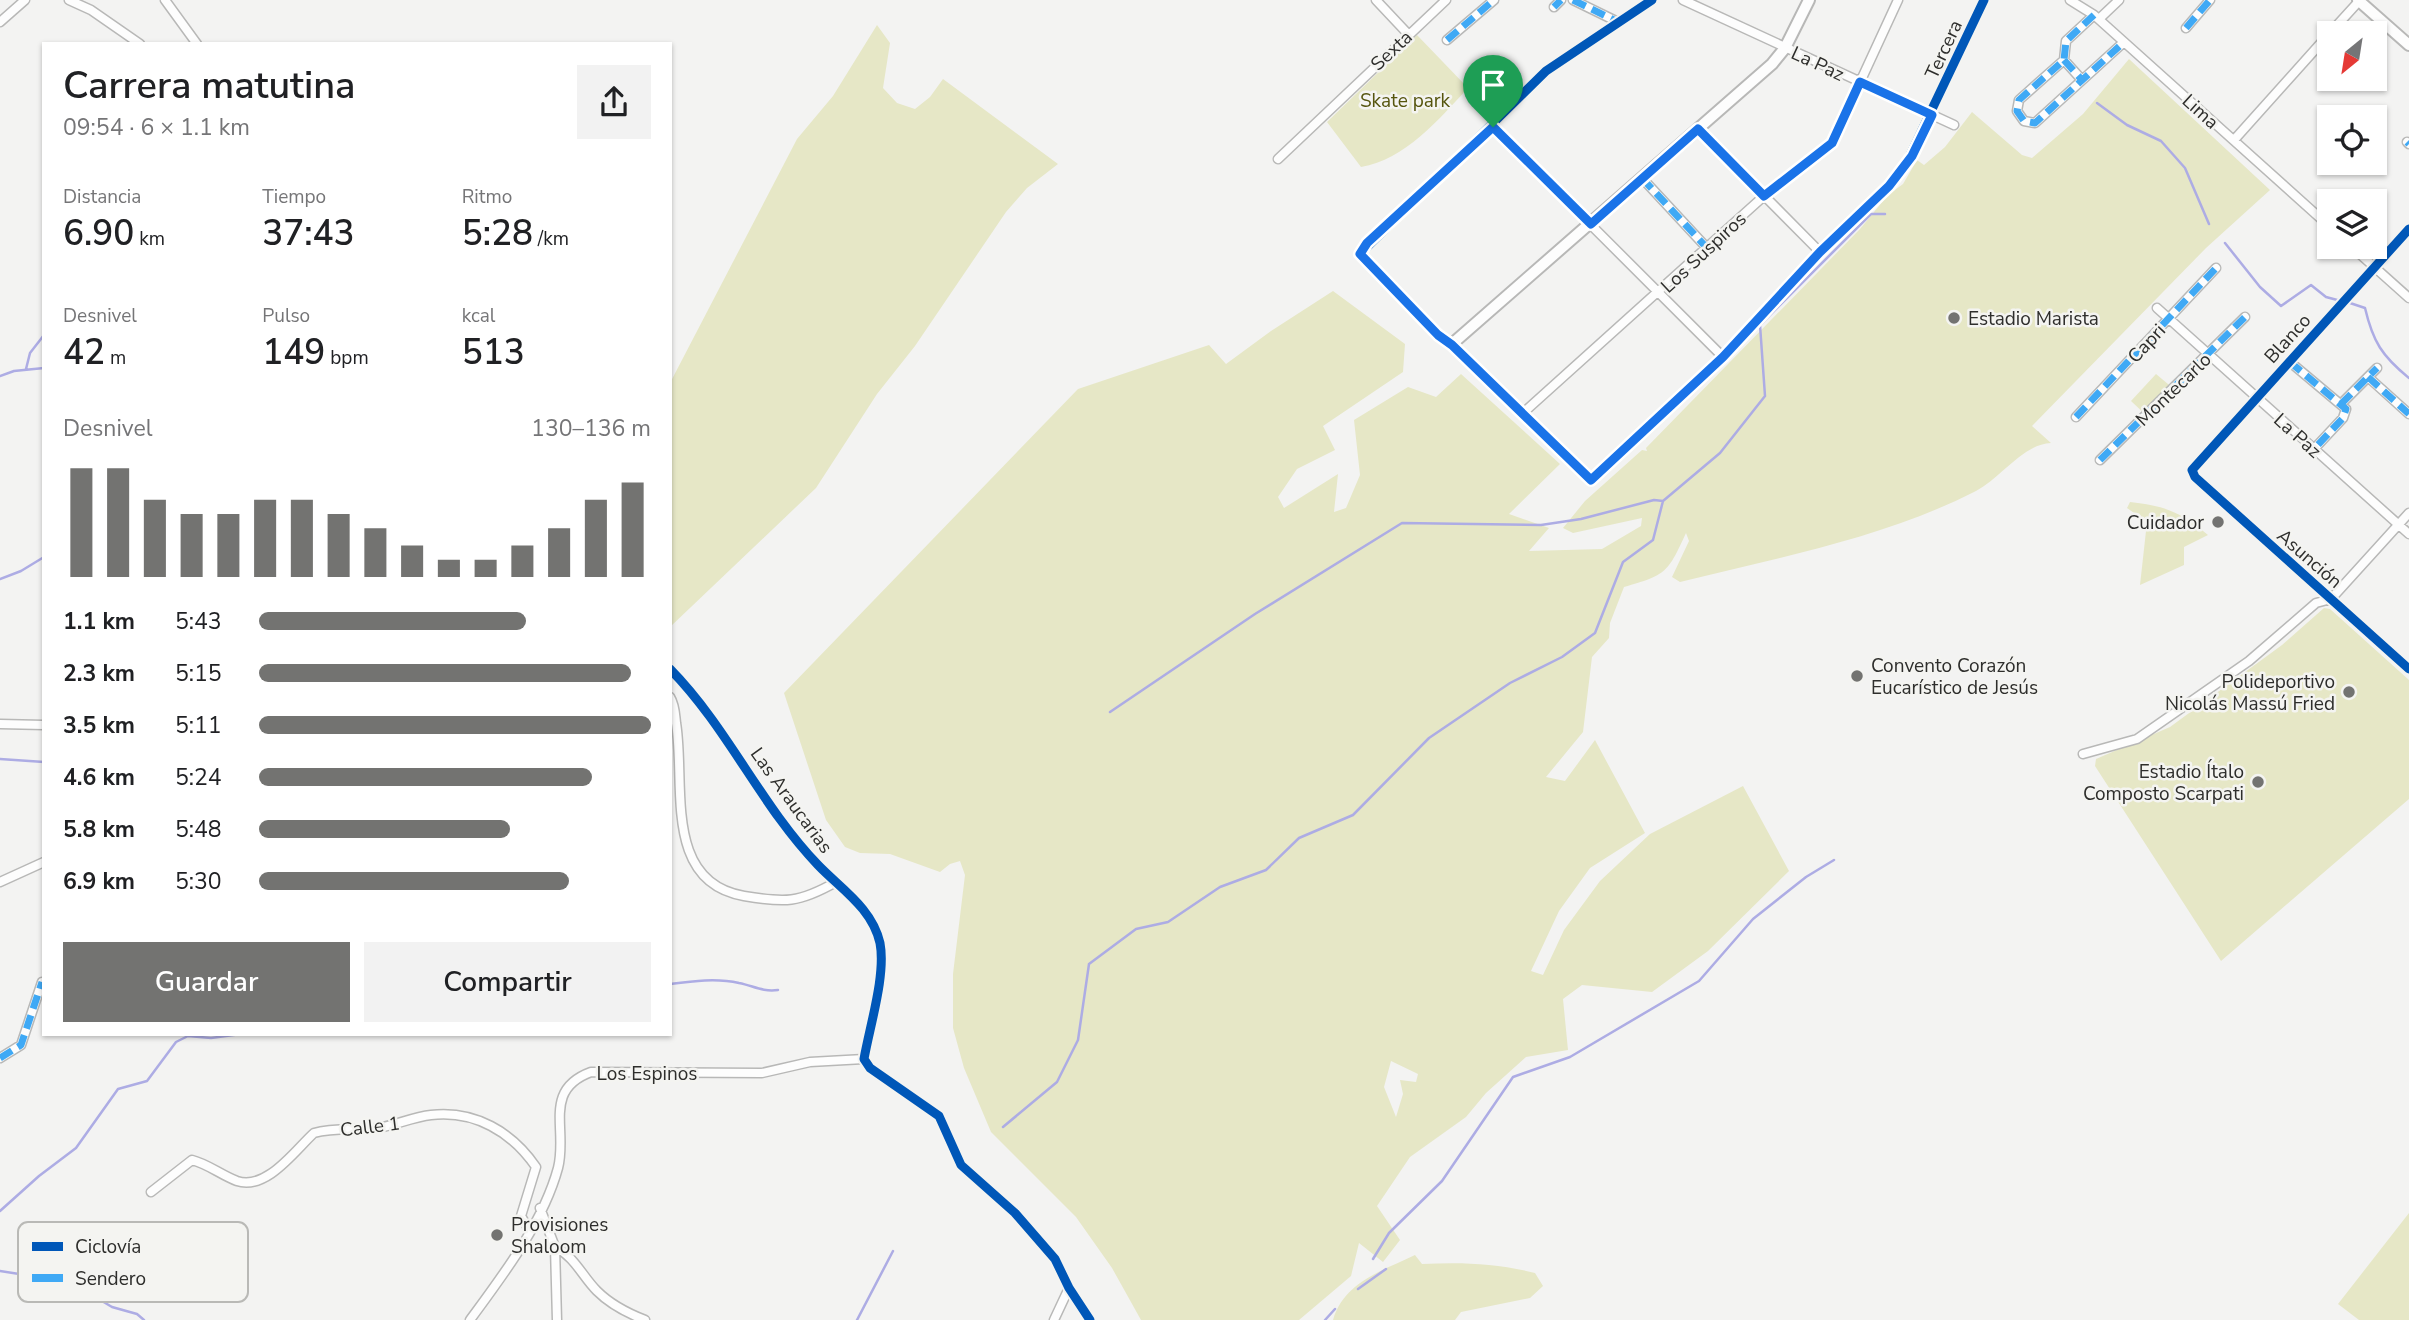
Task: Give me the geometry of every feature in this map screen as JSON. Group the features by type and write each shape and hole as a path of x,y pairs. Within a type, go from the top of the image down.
{"street":[{"path":"0,22 25,0"},
{"path":"69,0 91,10 137,42"},
{"path":"165,0 196,42"},
{"path":"1376,0 1408,34"},
{"name":"Sexta","path":"1278,159 1446,0"},
{"path":"1447,40 1494,0"},
{"path":"1554,7 1561,0"},
{"path":"1573,0 1618,22"},
{"path":"1523,413 1438,335 1360,254 1367,243 1493,127 1546,71 1652,0"},
{"name":"La Paz","path":"1683,0 1954,125"},
{"path":"1452,345 1772,64 1785,48 1809,0"},
{"name":"Los Suspiros","path":"1523,413 1764,196 1832,143 1898,0"},
{"name":"Tercera","path":"1523,413 1591,480 1723,357 1820,252 1903,170 1932,115 1984,0"},
{"name":"Lima","path":"2070,0 2097,17 2317,215"},
{"path":"2119,0 2066,41 2064,60 2019,100 2017,111 2020,116 2024,121 2035,123 2124,42"},
{"path":"2186,28 2210,0"},
{"path":"2341,21 2359,0 2409,45"},
{"path":"2234,141 2317,48"},
{"path":"2064,60 2082,80"},
{"path":"1493,127 1723,357"},
{"path":"1698,129 1820,252"},
{"path":"1642,178 1707,248"},
{"name":"Blanco","path":"2192,470 2409,229"},
{"path":"2365,259 2409,298"},
{"name":"Capri","path":"2076,417 2216,268"},
{"name":"La Paz","path":"2157,308 2409,534"},
{"name":"Montecarlo","path":"2100,460 2245,317"},
{"path":"2290,362 2341,404 2346,413 2314,449"},
{"path":"2341,404 2377,368"},
{"path":"2368,377 2409,414"},
{"name":"Asunción","path":"2192,470 2195,477 2249,528 2409,669"},
{"path":"2083,754 2137,739 2249,661 2316,603 2331,599 2409,513"},
{"name":"Las Araucarias","path":"672,671 710,715 794,839 864,909 874,925 880,943 881,965 864,1059"},
{"path":"672,707 679,741 682,825 701,876 713,886 737,895 784,903 811,896 836,882"},
{"path":"0,724 42,725"},
{"path":"0,882 42,863"},
{"path":"0,1059 21,1045 42,982"},
{"path":"864,1059 879,1077 939,1116 961,1165 1015,1213 1055,1259 1069,1289 1090,1320"},
{"name":"Los Espinos","path":"470,1320 529,1230 540,1208 561,1153 560,1106 563,1093 577,1077 591,1072 762,1073 810,1062 864,1059"},
{"name":"Calle 1","path":"150,1192 192,1160 239,1182 248,1182 280,1169 314,1133 382,1127 443,1114 485,1121 513,1139 526,1153 536,1167 521,1216 529,1230"},
{"path":"540,1208 555,1247 557,1320"},
{"path":"555,1247 570,1256 598,1293 618,1308 645,1320"},
{"path":"1054,1320 1069,1289"}],"green space":[{"path":"877,25 890,43 883,88 897,103 915,109 930,97 943,79 1058,164 1027,188 1006,212 915,346 877,394 816,488 672,625 672,379 797,139 833,96"},
{"name":"Skate park","path":"1417,35 1468,88 1433,125 1407,147 1377,163 1361,167 1327,122"},
{"path":"2129,59 2270,190 2206,248 2032,426 2051,443 2031,449 1976,491 1905,522 1868,534 1680,582 1672,577 1689,541 1686,533 1675,556 1664,570 1649,579 1624,587 1610,623 1609,638 1592,657 1583,732 1546,777 1565,781 1595,740 1645,833 1590,868 1559,911 1531,971 1543,975 1564,930 1600,881 1650,834 1743,786 1789,871 1708,951 1652,992 1582,985 1563,999 1568,1050 1526,1057 1486,1093 1466,1117 1410,1157 1377,1206 1400,1240 1383,1262 1359,1243 1351,1276 1299,1320 1141,1320 1112,1268 1076,1217 991,1132 964,1068 953,1028 953,974 965,875 960,861 950,864 940,872 890,854 860,853 845,847 826,820 784,693 1078,389 1209,345 1226,364 1333,291 1405,344 1403,372 1323,426 1335,450 1297,469 1278,497 1284,508 1338,474 1334,512 1346,508 1360,475 1354,420 1408,387 1436,397 1461,374 1560,464 1509,514 1549,528 1529,551 1602,549 1641,526 1642,518 1573,533 1563,528 1585,501 1642,450 1647,451 1646,448 1860,229 1888,195 1903,184 1917,160 1924,165 1945,147 1972,112 2022,155 2032,158 2083,114","holes":["1391,1061 1418,1074 1416,1082 1400,1080 1403,1094 1396,1117 1384,1087"]},
{"path":"2156,374 2174,389 2148,417 2131,401"},
{"path":"2130,502 2172,511 2208,535 2184,547 2184,565 2140,585 2147,522 2127,508"},
{"name":"Estadio Ítalo Composto Scarpati","path":"2324,608 2330,609 2409,680 2409,799 2221,961 2095,766 2096,759 2170,727 2282,645"},
{"path":"2409,1213 2409,1320 2359,1320 2338,1304"},
{"path":"1415,1255 1422,1264 1478,1264 1535,1273 1543,1286 1530,1298 1461,1312 1455,1320 1333,1320 1338,1307 1355,1287"}],"waterway":[{"path":"2097,103 2127,125 2161,141 2185,168 2209,224"},
{"path":"1003,1127 1057,1082 1078,1040 1089,964 1136,929 1168,922 1220,887 1266,870 1299,838 1353,815 1429,738 1510,683 1562,657 1595,633 1623,562 1653,540 1663,501 1720,453 1765,396 1760,325 1871,214 1885,214"},
{"path":"2225,243 2260,287 2281,306 2311,285 2326,297 2341,301"},
{"path":"2347,302 2365,308 2371,330 2380,348 2409,378"},
{"path":"26,369 30,353 42,338"},
{"path":"0,376 14,371 42,368"},
{"path":"1110,712 1255,614 1402,523 1541,525 1581,519 1654,500 1663,501"},
{"path":"0,579 21,571 42,558"},
{"path":"0,759 42,762"},
{"path":"1373,1259 1389,1233 1442,1181 1513,1077 1570,1057 1699,981 1753,919 1806,877 1834,860"},
{"path":"672,984 722,981 778,990"},
{"path":"0,1211 76,1148 118,1089 147,1081 176,1042 188,1036"},
{"path":"188,1036 226,1036"},
{"path":"857,1320 893,1251"},
{"path":"1358,1289 1386,1269"},
{"path":"0,1271 18,1274"},
{"path":"104,1302 137,1314 144,1320"},
{"path":"1325,1320 1335,1309"}],"marked path":[{"path":"1447,40 1494,0"},
{"path":"1554,7 1561,0"},
{"path":"1573,0 1618,22"},
{"path":"2186,28 2210,0"},
{"path":"2094,15 2066,41 2064,60 2019,100 2017,111 2024,121 2035,123 2124,42"},
{"path":"2064,60 2082,80"},
{"path":"1642,178 1707,248"},
{"path":"2076,417 2216,268"},
{"path":"2100,460 2245,317"},
{"path":"2290,362 2346,409 2343,418 2314,449"},
{"path":"2341,404 2377,368"},
{"path":"2368,377 2409,414"},
{"path":"0,1058 21,1045 42,982"}],"cycle path":[{"path":"1652,0 1546,71 1360,254 1438,335 1452,344 1591,480 1723,357 1820,252 1903,170 1984,0"},
{"path":"2409,229 2192,470 2195,477 2409,669"},
{"path":"672,671 710,716 779,818 818,865 863,909 876,931 880,943 881,970 864,1059 870,1068 939,1116 961,1165 1015,1213 1055,1259 1069,1288 1090,1320"}],"place":[{"name":"Estadio Marista","path":"1954,318"},
{"name":"Cuidador","path":"2218,522"},
{"name":"Convento Corazón Eucarístico de Jesús","path":"1857,676"},
{"name":"Polideportivo Nicolás Massú Fried","path":"2349,692"},
{"name":"Estadio Ítalo Composto Scarpati","path":"2258,782"},
{"name":"Provisiones Shaloom","path":"497,1235"}],"route":[{"path":"1860,82 1932,115 1912,156 1889,186 1820,252 1723,357 1591,480 1452,345 1438,335 1360,254 1367,243 1493,127 1591,224 1698,129 1764,196 1832,143 1860,82"}]}
